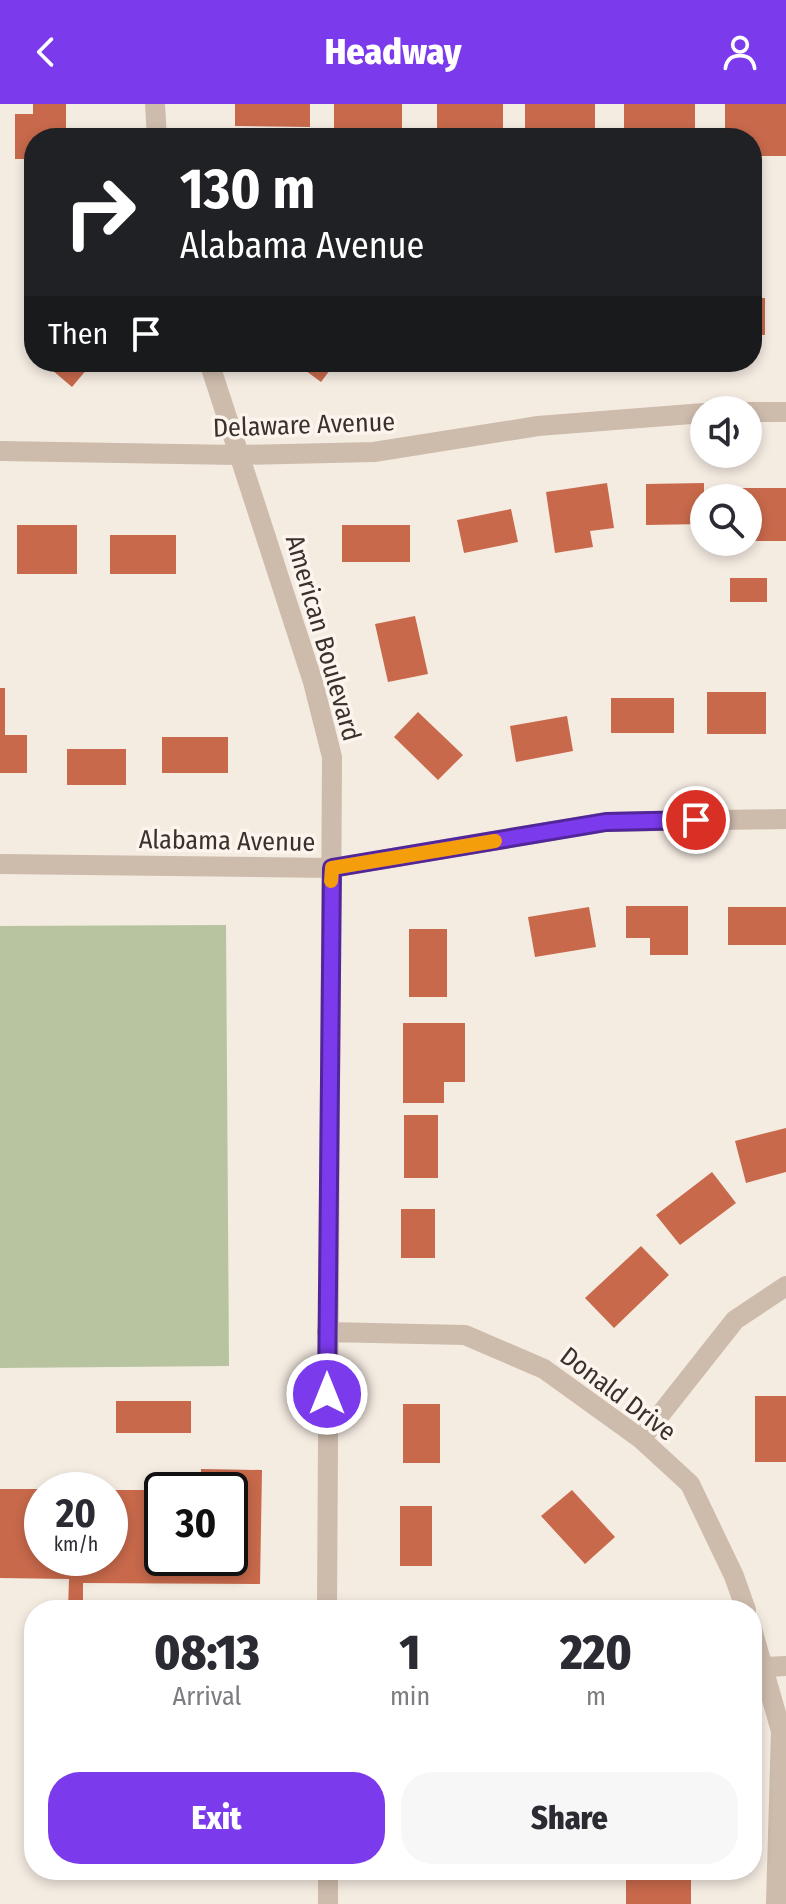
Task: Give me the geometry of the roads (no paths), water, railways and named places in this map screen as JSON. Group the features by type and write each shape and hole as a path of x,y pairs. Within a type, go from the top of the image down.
{"street":[{"path":"155,104 156,128"},
{"name":"American Boulevard","path":"212,372 313,682 332,757 327,1600"},
{"path":"762,412 786,412"},
{"name":"Delaware Avenue","path":"0,451 238,455 374,452 538,426 690,414"},
{"name":"Alabama Avenue","path":"0,864 332,868 606,822 786,819"},
{"path":"641,1439 735,1320 786,1286"},
{"name":"Donald Drive","path":"327,1332 465,1335 544,1369 641,1439 690,1484 742,1600"},
{"path":"762,1658 781,1731 776,1904"},
{"path":"765,1667 786,1666"},
{"path":"328,1880 328,1904"}]}
